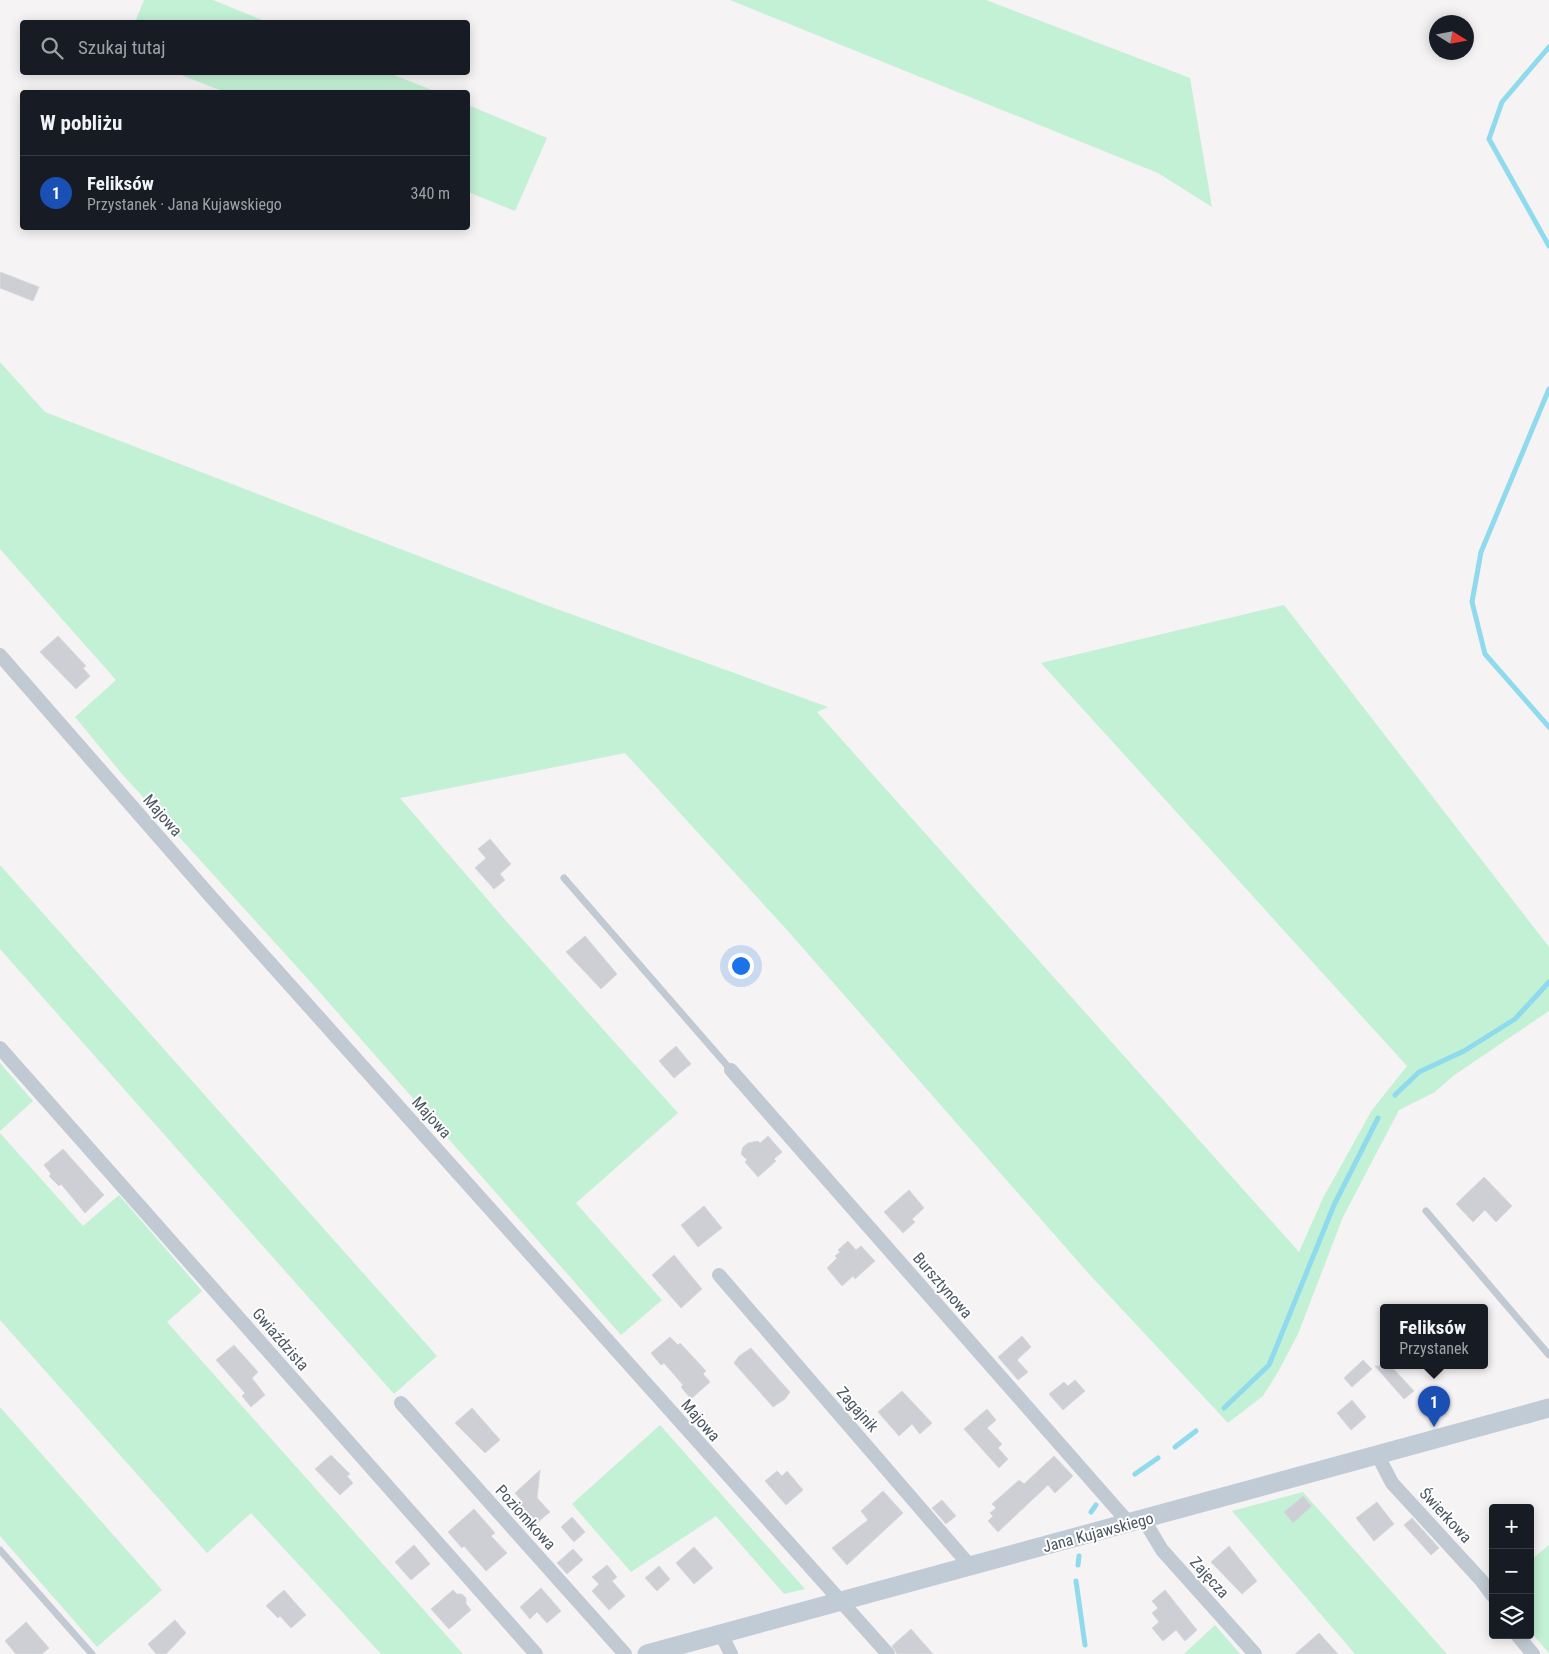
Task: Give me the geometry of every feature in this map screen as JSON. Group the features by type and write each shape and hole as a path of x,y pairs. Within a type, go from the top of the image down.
{"main road":[{"name":"Jana Kujawskiego","path":"647,1654 1549,1408"}],"street":[{"name":"Majowa","path":"0,655 212,898 620,1352 692,1437 888,1654"},
{"name":"Gwiaździsta","path":"0,1048 536,1654"},
{"name":"Bursztynowa","path":"731,1070 1136,1521"},
{"name":"Zagajnik","path":"719,1275 970,1567"},
{"name":"Poziomkowa","path":"402,1403 625,1654"},
{"name":"Świerkowa","path":"1378,1456 1392,1483 1482,1580 1492,1594"},
{"name":"Zajęcza","path":"1136,1521 1254,1654"},
{"path":"721,1634 731,1654"},
{"path":"1520,1639 1533,1654"}],"lane":[{"path":"564,878 731,1070"},
{"path":"1426,1211 1549,1355"},
{"path":"0,1550 92,1654"}],"green space":[{"path":"144,0 213,0 262,20 136,20"},
{"path":"730,0 986,0 1190,78 1212,207 1158,173"},
{"path":"181,75 394,75 432,90 220,90"},
{"path":"470,106 547,138 515,211 470,193"},
{"path":"0,362 45,412 543,604 828,707 817,712 1299,1252 1323,1198 1372,1110 1407,1066 1041,663 1284,605 1549,947 1549,1011 1453,1076 1435,1092 1399,1110 1343,1217 1298,1334 1279,1370 1263,1396 1228,1423 1089,1274 787,930 625,753 400,798 507,922 678,1113 576,1203 662,1300 621,1335 316,988 122,774 75,717 116,680 0,549"},
{"path":"0,865 437,1356 394,1394 0,949"},
{"path":"0,1063 33,1101 0,1131"},
{"path":"0,1133 83,1226 119,1195 202,1291 167,1322 463,1654 381,1654 251,1513 207,1553 0,1320"},
{"path":"0,1407 162,1590 97,1647 0,1536"},
{"path":"660,1425 805,1589 784,1594 716,1516 631,1572 572,1504"},
{"path":"1303,1492 1447,1654 1355,1654 1232,1511"},
{"path":"1549,1545 1549,1653 1534,1636 1534,1558"},
{"path":"1215,1625 1240,1654 1184,1654"}],"building":[{"path":"0,272 39,287 33,301 0,288"},
{"path":"58,636 86,666 83,668 90,676 76,689 40,652"},
{"path":"490,839 511,864 500,874 505,880 494,889 475,868 486,858 478,849"},
{"path":"585,936 617,974 601,989 566,952"},
{"path":"676,1046 691,1064 674,1078 659,1061"},
{"path":"768,1136 782,1152 774,1159 776,1161 758,1177 745,1162 747,1160 741,1154 743,1147 748,1143 758,1141 760,1143"},
{"path":"63,1149 104,1195 85,1213 61,1184 59,1186 49,1176 51,1174 44,1165"},
{"path":"1484,1177 1512,1206 1496,1222 1485,1210 1473,1222 1456,1204"},
{"path":"909,1190 924,1208 912,1219 915,1222 903,1233 884,1212"},
{"path":"704,1206 722,1228 698,1247 681,1225"},
{"path":"848,1241 856,1250 861,1246 875,1261 855,1279 853,1276 842,1286 827,1268 837,1258 835,1256 840,1252 838,1250"},
{"path":"674,1255 702,1289 681,1308 652,1275"},
{"path":"1022,1336 1031,1347 1017,1360 1028,1372 1018,1380 998,1357"},
{"path":"670,1337 678,1345 680,1343 706,1371 703,1374 710,1382 691,1399 681,1387 683,1385 664,1363 661,1365 651,1353"},
{"path":"234,1345 258,1372 252,1378 265,1395 251,1407 242,1396 245,1393 216,1360"},
{"path":"751,1348 790,1392 785,1399 773,1407 734,1363 739,1356"},
{"path":"1363,1360 1372,1369 1352,1387 1344,1378"},
{"path":"1375,1366 1380,1366 1380,1369 1394,1369 1414,1391 1404,1399"},
{"path":"1075,1380 1085,1391 1063,1410 1049,1394 1064,1382 1068,1386"},
{"path":"902,1391 932,1423 920,1434 912,1424 899,1436 878,1412"},
{"path":"1352,1400 1366,1417 1351,1430 1337,1413"},
{"path":"472,1408 500,1440 485,1453 455,1423"},
{"path":"987,1409 996,1420 987,1428 1002,1444 998,1448 1008,1459 999,1468 964,1429"},
{"path":"331,1455 350,1474 347,1476 353,1483 340,1495 315,1469"},
{"path":"1054,1456 1073,1476 1055,1493 1048,1485 998,1532 988,1521 993,1516 990,1513 996,1508 992,1504 1019,1480 1024,1484"},
{"path":"540,1470 537,1498 550,1512 532,1527 514,1506 521,1500 515,1493"},
{"path":"777,1471 782,1476 787,1471 803,1490 786,1505 765,1481"},
{"path":"883,1491 903,1513 847,1565 832,1548 868,1520 861,1511"},
{"path":"1303,1496 1312,1506 1293,1523 1284,1512"},
{"path":"942,1500 956,1516 946,1524 932,1508"},
{"path":"1377,1502 1394,1524 1374,1541 1356,1518"},
{"path":"474,1509 495,1533 491,1536 507,1553 486,1571 464,1546 462,1548 448,1532"},
{"path":"572,1517 585,1532 574,1542 561,1527"},
{"path":"1412,1518 1439,1548 1431,1555 1404,1525"},
{"path":"414,1545 430,1564 411,1580 395,1562"},
{"path":"1229,1546 1257,1581 1242,1594 1211,1562"},
{"path":"694,1547 713,1568 694,1584 676,1563"},
{"path":"573,1549 583,1560 567,1574 557,1563"},
{"path":"607,1565 617,1577 612,1581 625,1596 609,1610 592,1591 599,1584 592,1577"},
{"path":"659,1566 670,1579 657,1591 645,1578"},
{"path":"541,1588 561,1611 547,1623 537,1612 530,1619 520,1607"},
{"path":"284,1590 306,1615 291,1628 280,1616 278,1618 266,1606"},
{"path":"453,1590 466,1598 466,1604 471,1610 449,1629 431,1609"},
{"path":"1165,1590 1197,1630 1185,1641 1176,1630 1163,1641 1152,1628 1159,1622 1152,1613 1158,1608 1152,1601"},
{"path":"175,1620 186,1633 166,1654 156,1654 148,1644"},
{"path":"26,1622 49,1648 42,1654 16,1654 5,1641"},
{"path":"911,1629 933,1654 897,1654 892,1646"},
{"path":"1319,1633 1338,1654 1295,1654"}],"waterway":[{"path":"1549,47 1502,102 1489,139 1549,246"},
{"path":"1549,389 1481,552 1472,602 1485,654 1549,727"},
{"path":"1395,1095 1419,1072 1464,1051 1515,1019 1549,982"},
{"path":"1224,1408 1269,1365 1334,1205 1378,1118"},
{"path":"1175,1447 1196,1431"},
{"path":"1135,1474 1158,1458"},
{"path":"1091,1512 1096,1505"},
{"path":"1078,1565 1079,1556"},
{"path":"1076,1581 1085,1645"}],"place":[{"name":"Feliksów","path":"1434,1427"}]}
